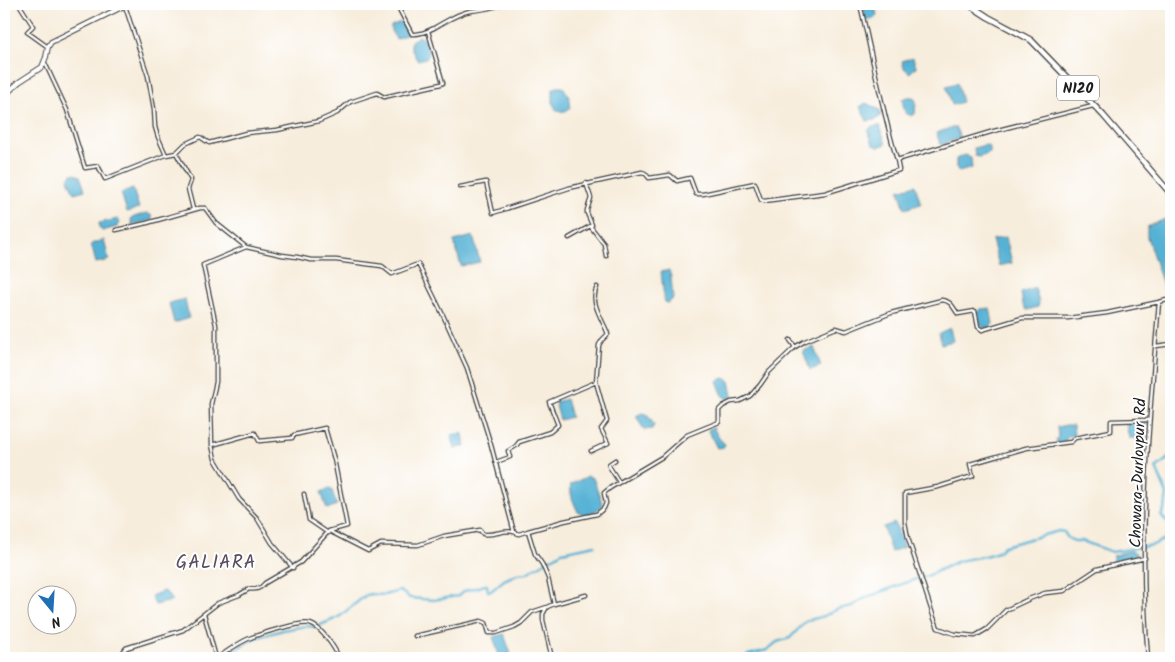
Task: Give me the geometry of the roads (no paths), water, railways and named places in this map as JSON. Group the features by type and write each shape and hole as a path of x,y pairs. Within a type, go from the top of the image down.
{"highway":[{"name":"N120","path":"968,4 1031,40 1094,106 1171,194"}],"main road":[{"path":"4,96 19,82 42,67 51,42 126,5"}],"street":[{"path":"19,4 33,26 27,32 48,47"},
{"path":"399,8 412,34 428,31 450,19 469,12 504,4"},
{"path":"460,187 486,182 493,213 586,183 642,172 649,178 670,175 677,181 690,178 696,194 755,183 761,200 764,201 826,193 899,170 877,85 875,66 860,4"},
{"path":"126,5 148,76 155,127 166,156"},
{"path":"45,63 67,110 85,168 98,166 106,179 176,153 185,144 200,136 209,143 246,132 276,130 319,122 337,113 350,102 377,92 384,97 442,84 428,31"},
{"path":"896,160 994,131 1094,106"},
{"path":"176,153 191,180 188,189 193,209"},
{"path":"586,183 591,198 587,210 591,227 604,244 606,256"},
{"path":"116,230 193,209 204,208 216,223 246,247 282,256 382,266 392,274 418,264 466,368 496,462 514,532"},
{"path":"569,238 591,227"},
{"path":"246,247 203,266 216,325 216,382 211,404 212,445 215,459 239,499 257,518 272,544 293,568"},
{"path":"591,451 608,443 601,429 607,421 596,382 599,345 608,334 598,312 594,296 597,287"},
{"path":"304,494 310,520 342,539 368,551 381,544 418,545 444,536 480,530 483,534 489,535 510,530 519,534 528,532 564,521 597,514 606,503 604,493 662,457 687,435 718,422 719,410 723,406 750,396 768,372 795,347 836,328 846,331 891,312 942,300 946,300 953,305 958,314 975,311 978,327 982,330 1022,318 1068,318 1171,299"},
{"name":"Chowara-Durlovpur Rd","path":"1148,658 1144,543 1148,420 1159,302"},
{"path":"790,340 795,347"},
{"path":"1155,346 1171,344"},
{"path":"496,462 510,457 508,451 519,442 550,432 558,425 549,402 596,382"},
{"path":"1145,558 1097,569 1064,591 1029,598 1006,610 987,629 975,636 954,634 938,628 929,606 923,581 908,538 905,522 905,493 938,487 973,476 970,464 996,456 1026,448 1071,442 1076,438 1112,430 1111,421 1148,420"},
{"path":"118,658 126,648 183,630 218,603 249,589 255,590 262,587 265,582 301,562 329,532 347,526 334,459 325,428 294,435 292,438 259,442 255,433 212,445"},
{"path":"615,460 609,466 619,482"},
{"path":"528,532 535,554 548,578 554,604"},
{"path":"415,636 481,621 486,623 489,632 496,633 521,623 532,612 586,595"},
{"path":"547,607 542,620 552,658"},
{"path":"204,614 216,658 251,638 299,623 311,624 316,628 329,641 340,658"}],"water":[{"path":"868,4 875,5 877,16 866,21 863,6"},
{"path":"400,22 404,25 407,34 396,39 391,31 391,26"},
{"path":"419,36 426,43 429,52 427,58 417,60 411,48 411,41"},
{"path":"913,57 916,67 910,73 904,68 902,61"},
{"path":"957,83 962,102 952,105 946,86"},
{"path":"563,87 568,95 570,107 568,110 557,111 553,104 553,89"},
{"path":"913,97 916,101 915,114 912,116 905,113 902,99"},
{"path":"866,103 880,110 881,116 875,120 867,121 860,107"},
{"path":"880,126 886,144 878,147 873,144 868,131 871,127"},
{"path":"956,128 960,138 941,145 936,133"},
{"path":"985,145 990,147 990,153 980,157 975,156 974,148"},
{"path":"965,155 971,157 972,168 959,172 956,167 956,159"},
{"path":"72,174 80,176 85,190 74,193 68,179"},
{"path":"915,185 921,204 905,209 899,190"},
{"path":"133,189 139,208 127,212 121,193"},
{"path":"147,213 152,216 152,220 132,225 131,219"},
{"path":"118,219 120,223 117,227 102,231 99,228 99,223"},
{"path":"1165,219 1171,219 1171,296 1167,297 1147,237 1147,227"},
{"path":"473,236 480,262 461,266 454,241"},
{"path":"1006,237 1012,263 999,266 992,240"},
{"path":"104,240 109,260 96,263 91,244"},
{"path":"669,270 673,299 668,303 665,302 664,298 661,272"},
{"path":"1035,288 1039,303 1038,307 1027,310 1023,305 1021,293"},
{"path":"185,299 189,318 174,323 169,303"},
{"path":"990,308 993,324 990,327 983,328 977,312 981,309"},
{"path":"950,328 953,341 941,344 939,333"},
{"path":"814,347 821,366 810,370 803,351"},
{"path":"724,378 730,381 733,395 733,397 727,399 723,396 717,381"},
{"path":"566,399 571,417 560,420 555,402"},
{"path":"642,413 647,414 654,425 652,429 644,430 636,416"},
{"path":"1139,422 1146,424 1146,438 1129,438 1126,424"},
{"path":"1073,425 1074,435 1067,437 1065,442 1057,443 1057,427"},
{"path":"713,427 725,444 724,447 717,448 708,431"},
{"path":"463,434 465,446 455,449 451,435"},
{"path":"588,476 593,478 603,505 596,511 585,515 578,512 572,498 571,484"},
{"path":"331,488 337,505 327,509 321,492"},
{"path":"895,523 904,547 891,552 883,527"},
{"path":"1131,551 1136,553 1137,559 1116,562 1113,560 1113,556"},
{"path":"163,591 166,592 172,601 155,605 151,596"},
{"path":"504,634 511,654 500,658 493,637"}],"waterway":[{"path":"1171,456 1156,468 1167,494 1161,516 1171,526"},
{"path":"743,658 767,650 777,642 790,638 806,621 852,606 865,598 927,576 958,561 998,552 1004,546 1059,531 1064,532 1068,538 1074,541 1082,541 1112,552 1153,545 1171,536"},
{"path":"220,658 255,638 283,630 306,626 316,627 339,617 366,595 384,595 400,591 410,598 434,600 458,596 464,591 485,585 487,585 488,591 491,591 504,580 517,574 527,573 562,552 595,545"}],"district":[{"name":"GALIARA","path":"216,561"}]}
